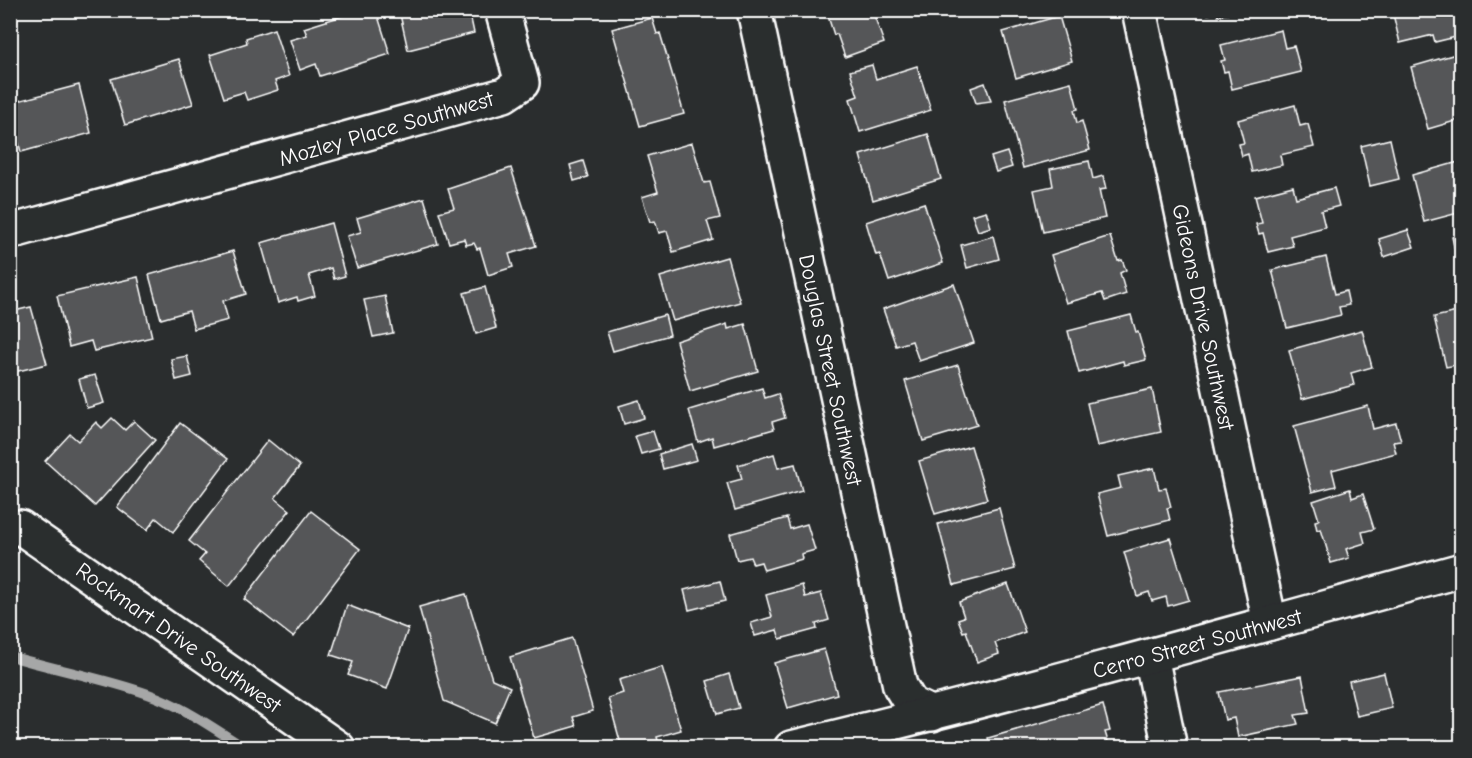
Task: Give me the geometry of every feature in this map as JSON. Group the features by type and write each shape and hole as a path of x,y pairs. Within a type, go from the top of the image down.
{"street":[{"name":"Mozley Place Southwest","path":"10,232 504,95 522,83 502,10"},
{"name":"Douglas Street Southwest","path":"754,10 900,686 911,704 932,714"},
{"name":"Gideons Drive Southwest","path":"1139,10 1270,623"},
{"name":"Rockmart Drive Southwest","path":"20,527 338,747"},
{"name":"Cerro Street Southwest","path":"791,747 932,714 1461,570"},
{"path":"1151,656 1170,747"}],"building":[{"path":"361,10 376,10 390,54 320,76 316,64 300,70 290,40 307,35 304,28"},
{"path":"399,10 469,10 474,33 408,50"},
{"path":"826,10 889,10 874,15 884,43 845,57 837,34 834,35"},
{"path":"1207,10 1237,10 1218,16 1217,12 1208,14"},
{"path":"1392,10 1454,10 1460,36 1435,42 1433,35 1400,43"},
{"path":"1059,16 1072,61 1016,78 1003,32"},
{"path":"652,18 657,34 660,33 684,114 640,126 612,29"},
{"path":"274,29 289,76 275,81 278,90 247,100 244,92 224,98 210,55 247,43 246,38"},
{"path":"1281,30 1285,48 1294,46 1301,72 1232,89 1228,71 1224,72 1221,61 1225,60 1221,45"},
{"path":"1456,54 1462,71 1462,119 1428,129 1411,67"},
{"path":"179,59 193,104 125,125 111,79"},
{"path":"872,65 876,79 917,66 931,110 860,132 850,99 858,96 850,71"},
{"path":"1071,82 1078,109 1074,110 1077,123 1082,121 1090,150 1023,168 1005,100"},
{"path":"985,83 991,101 976,103 971,88"},
{"path":"79,85 91,133 21,152 10,103"},
{"path":"1295,105 1300,126 1308,124 1314,147 1280,155 1282,165 1252,172 1248,154 1242,156 1239,144 1244,143 1238,120"},
{"path":"928,134 941,179 873,200 860,155"},
{"path":"1390,139 1399,179 1370,186 1361,146"},
{"path":"692,143 704,183 710,182 720,218 707,221 713,240 673,252 667,231 659,233 655,221 650,222 642,197 658,192 647,156"},
{"path":"1007,152 1012,167 996,172 991,157"},
{"path":"583,161 588,177 574,181 570,165"},
{"path":"1089,161 1093,179 1103,176 1106,189 1099,190 1105,218 1043,232 1034,190 1053,186 1050,169"},
{"path":"1462,161 1462,212 1424,222 1412,175"},
{"path":"511,168 536,246 509,254 513,267 488,275 480,248 477,249 474,243 466,245 464,239 449,243 439,212 454,208 448,189"},
{"path":"1293,186 1296,198 1334,188 1339,206 1321,211 1325,227 1290,236 1293,246 1268,252 1263,233 1259,234 1256,224 1262,223 1255,196"},
{"path":"424,198 438,244 357,268 347,236 361,232 357,218"},
{"path":"924,203 943,263 889,281 880,254 876,255 866,222"},
{"path":"986,211 991,227 978,231 972,215"},
{"path":"331,223 345,276 334,279 331,268 309,275 315,296 298,301 297,297 278,303 261,243"},
{"path":"1408,230 1414,247 1384,257 1379,239"},
{"path":"1462,234 1462,259 1457,260 1452,237"},
{"path":"993,236 999,259 967,268 961,245"},
{"path":"1110,236 1118,261 1122,260 1126,270 1120,273 1126,294 1105,301 1102,293 1066,303 1051,255"},
{"path":"233,251 246,294 223,301 228,320 194,329 189,311 161,319 149,275"},
{"path":"727,257 740,302 673,321 660,277"},
{"path":"1326,257 1335,294 1346,291 1349,305 1339,307 1341,315 1287,328 1272,270"},
{"path":"138,277 152,337 94,351 91,341 69,347 57,296"},
{"path":"954,284 974,343 919,361 912,341 896,346 883,309"},
{"path":"485,287 496,328 476,334 464,293"},
{"path":"385,296 393,333 373,337 364,300"},
{"path":"31,307 47,364 10,373 10,312"},
{"path":"1462,311 1462,364 1446,367 1434,317"},
{"path":"665,315 670,335 613,351 607,332"},
{"path":"1131,315 1146,360 1124,365 1123,361 1079,373 1068,331"},
{"path":"727,324 728,329 745,324 758,371 690,391 676,341"},
{"path":"1362,330 1372,367 1351,373 1354,385 1302,399 1289,350"},
{"path":"187,356 192,376 176,380 171,359"},
{"path":"958,365 977,425 923,441 905,381"},
{"path":"95,375 104,403 87,408 79,379"},
{"path":"1462,384 1462,407 1456,386"},
{"path":"762,388 765,398 778,394 785,418 772,422 774,429 714,446 712,437 698,442 689,410"},
{"path":"1152,389 1161,432 1097,446 1087,403"},
{"path":"639,400 644,418 624,424 619,406"},
{"path":"1368,406 1373,429 1396,423 1401,441 1393,442 1396,453 1332,470 1336,486 1312,492 1294,426"},
{"path":"112,418 125,430 134,421 155,440 95,506 45,461 70,434 78,441 96,422 102,428"},
{"path":"180,423 228,459 173,532 156,518 147,530 117,507"},
{"path":"653,431 659,449 641,454 635,436"},
{"path":"268,440 300,466 275,498 290,510 229,586 199,561 205,554 189,541"},
{"path":"692,444 697,460 663,469 659,454"},
{"path":"971,446 987,499 935,514 919,461"},
{"path":"774,454 778,468 795,464 802,491 735,510 727,483 742,479 738,465"},
{"path":"1154,468 1159,489 1166,488 1171,507 1167,508 1170,520 1108,536 1097,494 1121,488 1118,476"},
{"path":"1350,489 1352,498 1363,494 1374,529 1362,532 1365,543 1346,549 1349,558 1331,563 1321,529 1317,530 1315,521 1319,520 1313,501"},
{"path":"999,508 1015,569 954,585 938,524"},
{"path":"311,511 360,549 293,637 244,599"},
{"path":"787,518 790,529 807,524 815,550 801,554 802,559 764,570 761,562 753,564 750,557 737,560 730,534"},
{"path":"1170,538 1189,600 1168,606 1166,597 1152,601 1149,592 1137,596 1124,552"},
{"path":"720,581 725,601 689,610 684,590"},
{"path":"1008,584 1025,632 995,643 999,654 977,662 966,631 963,632 958,619 964,617 959,602"},
{"path":"802,585 805,597 821,593 829,620 816,624 817,629 780,639 777,630 755,636 751,623 772,617 766,595"},
{"path":"466,594 492,679 510,687 495,723 444,701 419,607"},
{"path":"347,605 408,629 387,689 348,675 353,662 331,655"},
{"path":"572,638 593,711 573,717 576,726 534,738 510,657"},
{"path":"824,649 837,694 788,708 774,663"},
{"path":"662,667 681,730 657,737 660,748 622,748 608,698 623,693 619,680"},
{"path":"1384,673 1392,708 1357,716 1349,681"},
{"path":"729,674 739,708 717,714 707,681"},
{"path":"1302,676 1309,713 1295,715 1298,724 1238,737 1234,718 1225,720 1219,692"},
{"path":"1103,705 1110,731 1105,732 1110,748 991,748 988,738"}],"waterway":[{"path":"10,656 114,683 161,699 198,718 245,748"}]}
